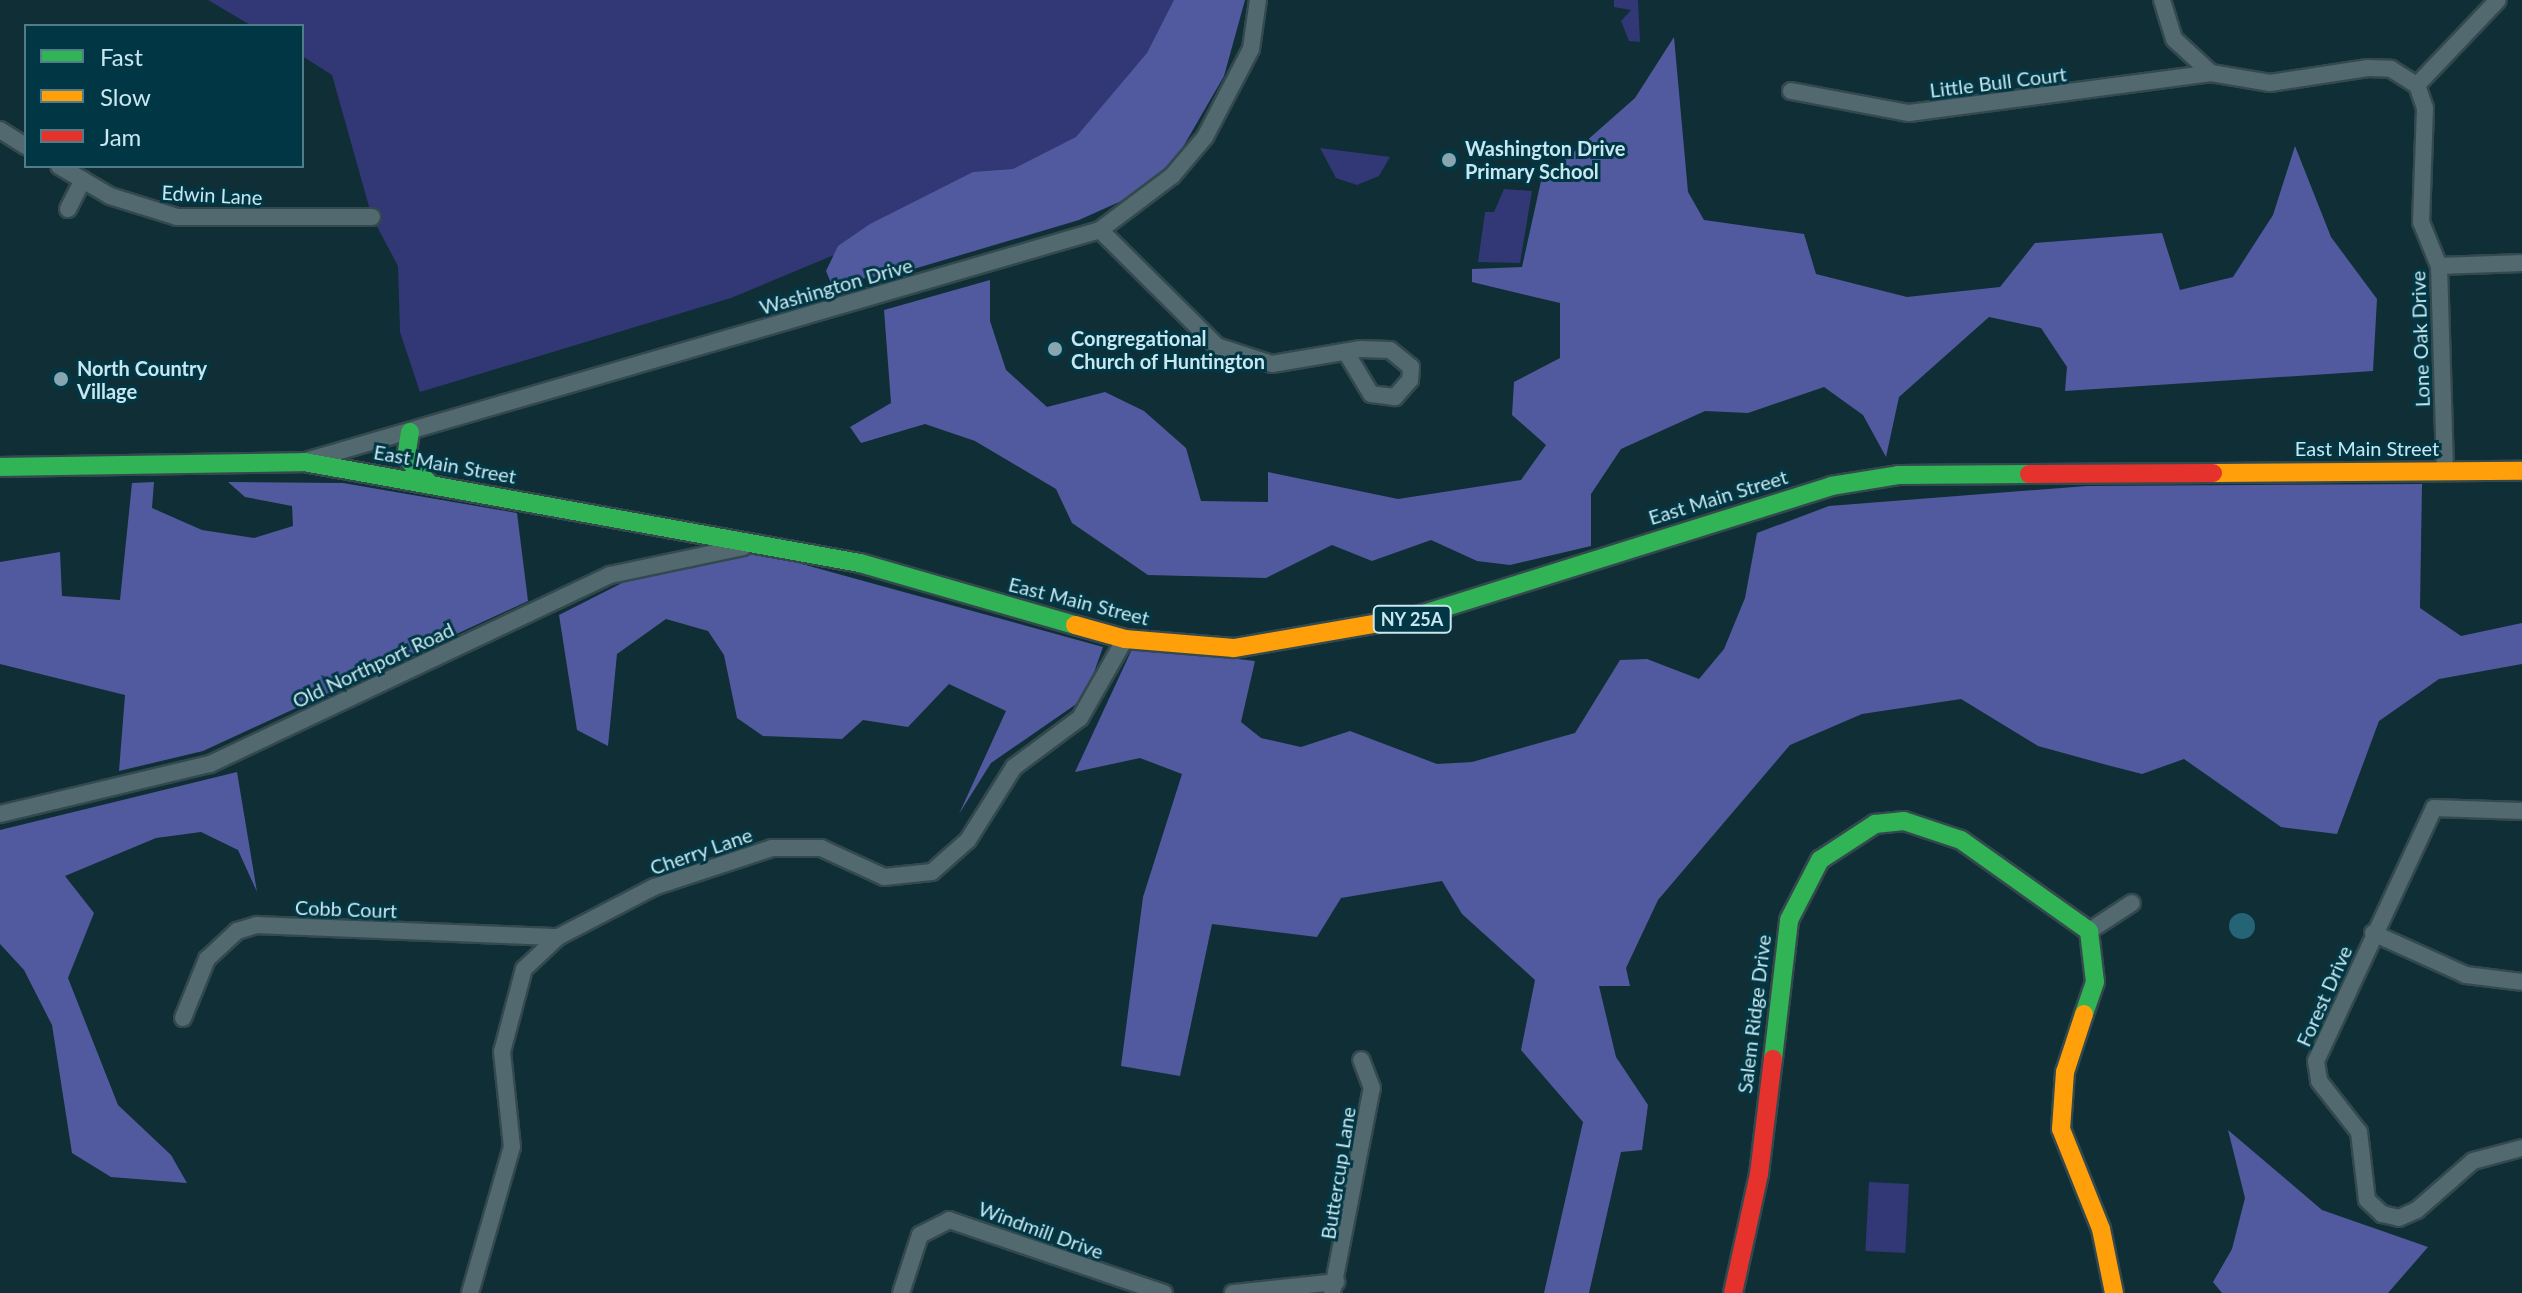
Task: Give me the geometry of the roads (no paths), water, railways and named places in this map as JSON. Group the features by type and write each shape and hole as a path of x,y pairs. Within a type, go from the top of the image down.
{"main road":[{"path":"410,432 406,457 429,483"},
{"name":"East Main Street","path":"0,467 304,462 860,563 1125,639 1234,648 1385,627 1722,516 1898,475 2522,471"},
{"name":"Salem Ridge Drive","path":"1733,1293 1759,1174 1782,951 1789,920 1820,860 1875,824 1934,827 2068,910 2089,931"},
{"path":"2089,931 2095,982 2065,1072 2061,1129 2096,1215 2114,1293"}],"street":[{"name":"Washington Drive","path":"304,462 1100,230 1172,176 1205,137 1251,49 1258,0"},
{"path":"2162,0 2174,39 2211,73 2270,83 2380,68 2417,85 2498,0"},
{"name":"Little Bull Court","path":"1791,91 1909,113 2211,73"},
{"name":"Lone Oak Drive","path":"2417,85 2425,108 2420,212 2439,266 2445,470"},
{"path":"0,130 24,145"},
{"name":"Edwin Lane","path":"62,168 83,180 177,217 372,217"},
{"path":"68,209 83,180"},
{"path":"1100,230 1217,346 1272,364 1347,354"},
{"path":"2439,266 2522,263"},
{"name":"Old Northport Road","path":"0,814 210,764 610,575 759,544"},
{"name":"Cherry Lane","path":"470,1293 512,1147 502,1052 508,1011 524,969 558,937 676,878 772,848 821,848 884,877 932,872 968,840 1014,767 1080,718 1125,639"},
{"name":"Forest Drive","path":"2522,811 2434,808 2373,933 2316,1061 2319,1081 2359,1132 2367,1200 2399,1218 2473,1161 2522,1148"},
{"path":"2089,931 2132,903"},
{"name":"Cobb Court","path":"183,1018 207,959 237,931 257,925 558,937"},
{"path":"2373,933 2466,975 2522,982"},
{"name":"Buttercup Lane","path":"1334,1287 1372,1088 1361,1060"},
{"name":"Windmill Drive","path":"901,1293 920,1235 949,1220 1164,1293"},
{"path":"1233,1293 1334,1287"}],"place":[{"name":"Washington Drive Primary School","path":"1449,160"},
{"name":"Congregational Church of Huntington","path":"1055,349"},
{"name":"North Country Village","path":"61,379"}]}
